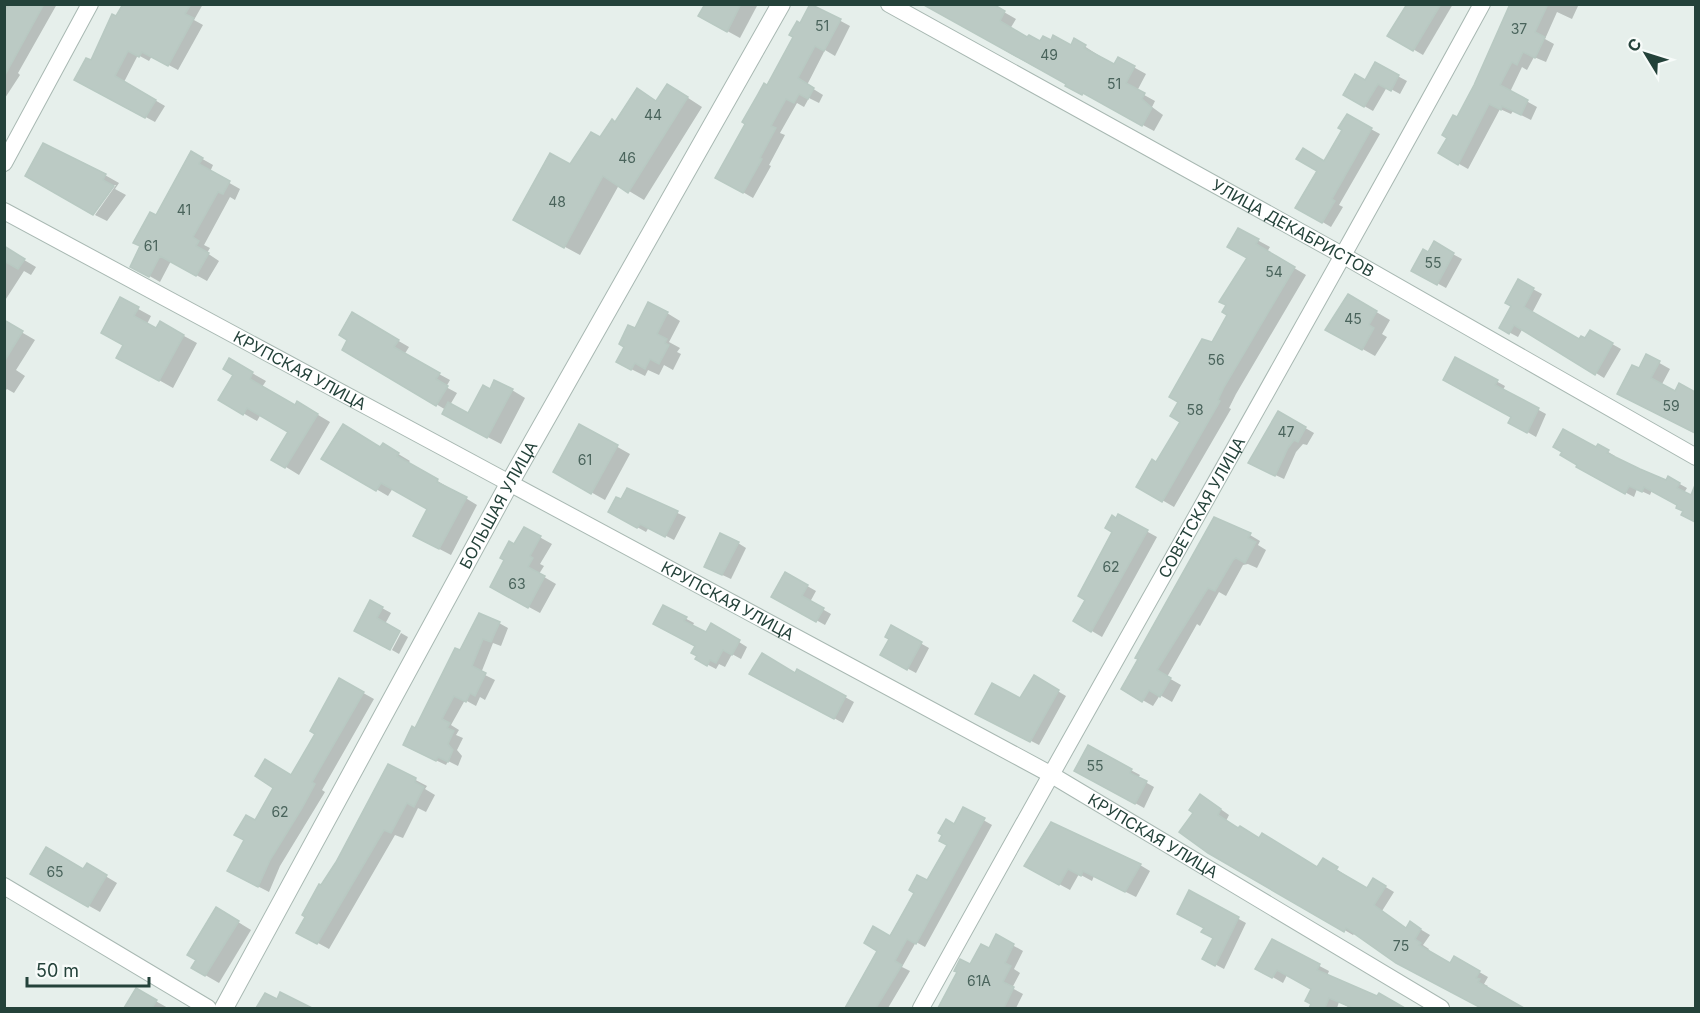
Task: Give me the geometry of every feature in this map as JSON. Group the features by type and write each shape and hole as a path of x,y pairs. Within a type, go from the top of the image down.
{"street":[{"path":"4,163 90,4"},
{"name":"БОЛЬШАЯ УЛИЦА","path":"224,1008 509,484 781,4"},
{"name":"УЛИЦА ДЕКАБРИСТОВ","path":"889,4 1344,256 1695,457"},
{"name":"СОВЕТСКАЯ УЛИЦА","path":"921,1008 1050,774 1344,256 1482,4"},
{"name":"КРУПСКАЯ УЛИЦА","path":"4,211 1050,774 1441,1008"},
{"path":"4,886 208,1008"}],"building":[{"path":"9,4 44,4 4,77 4,13"},
{"path":"123,4 191,4 185,14 194,18 168,66 142,52 139,57 128,51 115,76 156,100 145,118 74,80 86,58 91,60 112,14 116,16"},
{"path":"705,4 741,4 727,32 698,16"},
{"path":"810,4 841,19 824,51 815,46 798,78 814,88 808,99 799,94 794,103 786,99 771,126 776,128 760,158 762,159 743,193 715,178 745,124 742,122 764,83 767,85 793,37 789,35 797,21 800,23"},
{"path":"922,4 993,4 1005,11 1000,21 1027,37 1029,35 1040,41 1043,36 1051,40 1053,35 1071,45 1074,38 1086,45 1084,48 1114,64 1118,57 1135,66 1126,83 1145,93 1142,99 1152,108 1142,126 1083,93 1082,95 1065,86 1066,84"},
{"path":"1407,4 1441,4 1413,51 1387,36"},
{"path":"1510,4 1548,4 1535,32 1545,37 1535,58 1523,52 1517,65 1512,62 1500,85 1528,100 1521,115 1502,106 1501,110 1489,104 1458,165 1438,153 1447,138 1442,135 1453,115 1457,117 1474,85"},
{"path":"1375,62 1399,75 1391,91 1378,84 1364,107 1343,95 1355,74 1365,80"},
{"path":"667,84 688,97 628,193 603,176 564,248 513,220 550,153 570,164 591,132 600,137 612,119 615,122 637,88 656,101"},
{"path":"1347,114 1372,128 1332,199 1335,201 1322,223 1295,208 1317,171 1296,159 1303,148 1324,161 1342,130 1338,128"},
{"path":"43,143 106,174 103,180 114,186 93,215 25,176"},
{"path":"191,151 203,158 199,164 230,181 223,194 218,192 193,237 199,241 196,246 209,253 196,276 160,256 149,277 130,267 140,246 133,243 150,212 156,215"},
{"path":"1238,228 1259,239 1256,244 1295,267 1224,387 1218,400 1220,401 1162,502 1136,487 1152,459 1156,462 1180,422 1170,416 1178,402 1169,397 1202,339 1212,342 1227,315 1222,312 1226,305 1219,302 1247,258 1227,247"},
{"path":"1434,241 1454,253 1437,285 1411,271 1423,249 1428,252"},
{"path":"4,246 25,259 18,269 4,261"},
{"path":"1518,279 1534,288 1524,307 1579,339 1581,336 1585,338 1590,330 1613,343 1595,375 1514,325 1509,334 1499,328 1511,306 1505,303"},
{"path":"1348,294 1377,311 1369,325 1374,328 1362,350 1325,330"},
{"path":"120,297 139,307 134,316 156,328 160,321 184,335 159,381 116,358 123,345 101,333"},
{"path":"648,302 668,312 657,334 667,339 665,343 669,345 659,364 650,359 645,369 635,363 631,370 616,362 624,347 619,344 628,325 635,328"},
{"path":"352,312 399,340 394,347 440,373 436,379 448,386 436,406 342,350 347,340 339,335"},
{"path":"4,320 23,331 4,362"},
{"path":"1646,354 1660,361 1651,378 1675,391 1679,383 1695,392 1695,433 1617,394 1632,365 1639,368"},
{"path":"1455,357 1498,380 1495,385 1539,408 1527,433 1508,423 1511,417 1443,380"},
{"path":"229,358 253,372 250,379 295,405 297,401 318,414 285,468 271,460 288,432 247,408 243,415 218,400 233,375 223,369"},
{"path":"494,380 513,389 487,438 442,414 448,402 468,413 483,385 490,389"},
{"path":"1278,411 1306,427 1298,442 1294,440 1288,448 1275,476 1248,463"},
{"path":"343,424 380,447 383,443 399,453 397,456 438,479 437,482 467,497 439,549 413,536 427,509 381,483 376,491 321,459"},
{"path":"579,424 618,445 591,494 553,472"},
{"path":"1563,429 1596,447 1598,444 1609,450 1607,453 1640,469 1666,480 1668,476 1680,483 1677,488 1691,495 1695,485 1695,522 1681,515 1683,511 1676,508 1677,505 1644,487 1642,492 1629,486 1625,494 1576,467 1577,465 1560,455 1562,452 1553,447"},
{"path":"627,488 678,511 665,537 640,524 637,528 608,512 616,497 621,499"},
{"path":"1118,514 1148,530 1091,632 1073,621 1085,600 1078,596 1112,532 1105,528 1112,515 1116,518"},
{"path":"1214,517 1251,533 1248,538 1256,542 1245,563 1236,558 1233,560 1215,591 1208,588 1157,670 1171,678 1160,697 1149,690 1142,702 1121,689 1138,659 1135,658"},
{"path":"524,527 541,536 530,556 533,558 528,567 545,576 528,608 490,587 504,560 500,558 509,541 514,544"},
{"path":"720,533 739,542 722,575 704,567"},
{"path":"785,572 808,585 802,596 824,608 816,622 771,597"},
{"path":"370,600 383,607 377,618 400,631 390,650 354,631"},
{"path":"663,605 687,617 684,621 706,632 711,623 740,640 732,655 723,650 716,663 710,660 707,666 695,659 697,656 691,653 695,646 653,624"},
{"path":"479,613 500,622 491,642 483,639 472,666 486,673 475,696 470,693 466,702 454,696 442,719 450,723 447,728 454,731 448,744 453,750 448,762 438,757 436,761 403,745 412,726 415,728 455,648 460,650"},
{"path":"891,625 922,642 907,670 880,655 889,639 885,637"},
{"path":"762,653 795,673 797,669 846,696 834,719 749,674"},
{"path":"1034,675 1059,690 1030,742 975,714 992,683 1020,698"},
{"path":"339,678 364,692 312,782 315,784 270,860 258,887 227,871 244,840 234,835 246,815 255,820 273,788 255,776 265,759 291,775 315,734 310,731"},
{"path":"1088,745 1132,769 1130,773 1147,781 1135,804 1074,771"},
{"path":"388,764 416,778 415,782 424,787 414,807 407,803 391,833 384,830 317,944 296,933 305,917 302,915 319,884 321,885 336,862"},
{"path":"1200,794 1221,809 1218,815 1238,828 1240,826 1259,838 1262,833 1317,867 1323,858 1338,867 1336,870 1367,888 1373,878 1386,886 1374,905 1406,928 1410,921 1421,929 1415,939 1421,943 1419,945 1450,963 1454,956 1480,971 1476,978 1480,979 1478,982 1524,1008 1481,1008 1396,963 1346,928 1344,932 1208,853 1179,832 1193,813 1189,810"},
{"path":"963,807 985,818 916,944 907,939 895,961 902,965 876,1008 845,1008 877,951 864,943 873,926 890,936 914,893 909,890 917,875 927,880 947,845 939,841 942,835 938,833 946,819 954,824"},
{"path":"1051,822 1141,864 1125,892 1083,871 1081,876 1068,869 1059,885 1024,866"},
{"path":"46,847 83,869 87,863 107,875 88,907 30,874"},
{"path":"1189,890 1239,917 1215,966 1202,959 1213,938 1201,932 1204,928 1177,914"},
{"path":"216,907 239,921 205,976 191,968 196,960 187,955"},
{"path":"996,934 1014,944 1005,963 1011,966 1003,982 1014,987 1004,1008 938,1008 957,972 954,971 960,959 970,964 981,944 989,948"},
{"path":"1272,939 1320,964 1317,970 1377,996 1379,993 1405,1008 1353,1008 1329,998 1325,1008 1309,1008 1311,1004 1305,1001 1311,989 1277,970 1272,978 1255,969"},
{"path":"136,988 157,1000 152,1008 124,1008"},
{"path":"280,992 312,1008 256,1008 265,993 277,999"}]}
